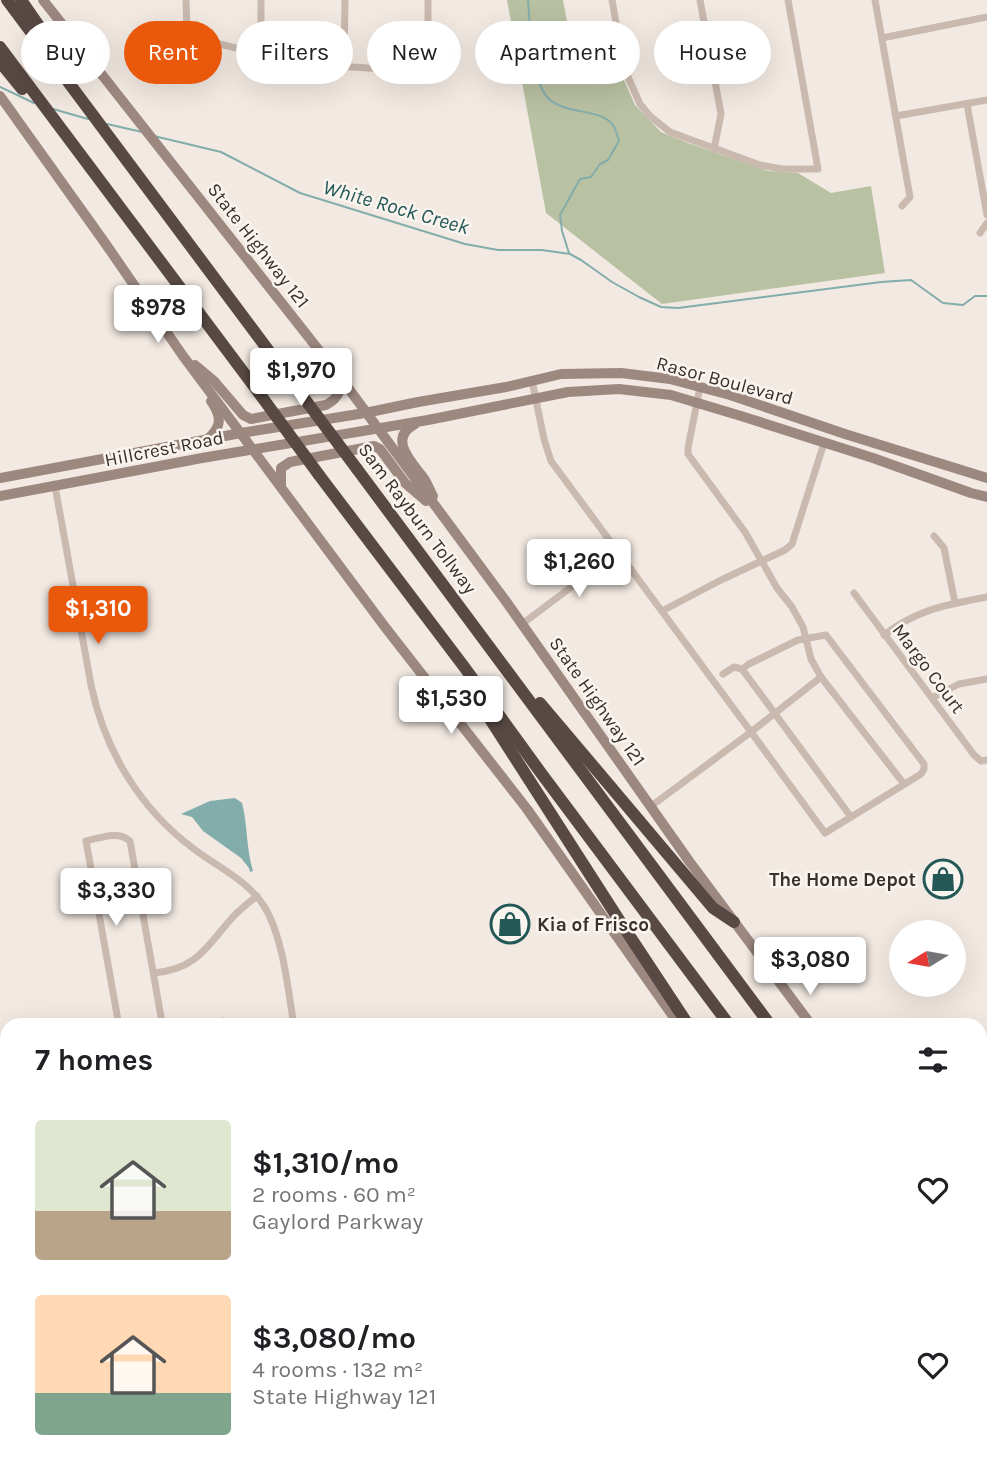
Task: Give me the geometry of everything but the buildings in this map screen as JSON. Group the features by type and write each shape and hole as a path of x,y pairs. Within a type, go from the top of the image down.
{"highway":[{"path":"7,0 26,21"},
{"path":"21,0 31,21"},
{"path":"0,47 466,668 724,1018"},
{"path":"0,62 48,121 81,154"},
{"name":"Sam Rayburn Tollway","path":"77,84 90,100 106,131 765,1018"},
{"path":"466,668 474,694 684,1018"},
{"path":"507,671 547,710 713,908 734,922"}],"main road":[{"name":"State Highway 121","path":"43,0 340,377 522,624 650,807 806,1018"},
{"path":"0,96 183,356 385,627 527,809 674,1018"},
{"path":"183,356 214,381 235,408 251,419 326,405 335,400 340,392 340,377"},
{"path":"183,356 196,381 216,409 219,424 208,439"},
{"name":"Rasor Boulevard","path":"365,413 561,374 621,373 670,379 700,387 987,478"},
{"name":"Rasor Boulevard","path":"377,428 568,392 619,389 671,396 696,403 987,497"},
{"name":"Hillcrest Road","path":"0,478 365,413"},
{"path":"425,421 408,428 402,439 402,446 404,453 427,483 440,512"},
{"name":"Hillcrest Road","path":"0,496 377,428"},
{"path":"282,489 281,468 290,462 374,446 380,449 405,483 440,512"},
{"path":"52,469 55,486"}],"street":[{"path":"186,0 187,33 195,38 236,48"},
{"path":"261,0 261,21"},
{"path":"345,0 345,21"},
{"path":"353,67 416,71 425,66 428,60 428,0"},
{"path":"612,0 624,68 640,104 650,116 670,132 760,165 782,169 818,169 788,0"},
{"path":"700,0 720,114 714,149"},
{"path":"875,0 910,197 902,206"},
{"path":"881,38 987,17"},
{"path":"896,116 987,100"},
{"path":"967,104 987,215"},
{"path":"981,233 987,223"},
{"path":"532,381 551,461 825,833 921,774 924,769 924,764 826,635 798,640 743,669"},
{"path":"700,387 688,448 691,460 745,532 777,588 792,607 803,627 811,659 821,677 904,784"},
{"path":"663,611 792,544 824,443"},
{"path":"55,486 90,685 110,745 135,790 161,820 191,847 238,878 257,896 278,937 293,1018"},
{"path":"934,536 944,548 955,603"},
{"path":"522,624 618,552"},
{"name":"Margo Court","path":"854,593 974,755 984,761"},
{"path":"884,635 900,623 925,611 987,597"},
{"path":"723,674 734,667 743,669 851,817"},
{"path":"650,807 821,677"},
{"path":"932,698 959,684 987,679"},
{"path":"118,1018 86,841 118,835 125,836 130,841 160,1018"},
{"path":"154,973 175,969 196,958 235,915 257,896"}],"green space":[{"path":"507,0 563,0 567,21 511,21"},
{"path":"522,84 626,84 635,105 661,132 768,171 798,173 831,193 871,186 885,273 662,304 546,213"}],"water":[{"path":"235,798 242,803 244,812 253,871 250,872 241,858 203,831 192,817 181,814 210,801"}],"waterway":[{"path":"528,0 532,52 543,91 556,104 607,120 614,127 619,141 608,160 600,164 591,177 580,179 560,215 569,253"},
{"name":"White Rock Creek","path":"0,87 34,103"},
{"name":"White Rock Creek","path":"53,109 88,119"},
{"name":"White Rock Creek","path":"107,124 142,132"},
{"name":"White Rock Creek","path":"154,136 221,152 300,193 465,244 498,250 542,250 570,254 612,282 661,307 678,308 911,280 943,303 963,305 975,296 987,296"}],"place":[{"name":"The Home Depot","path":"943,879"},
{"name":"Kia of Frisco","path":"510,924"}]}
